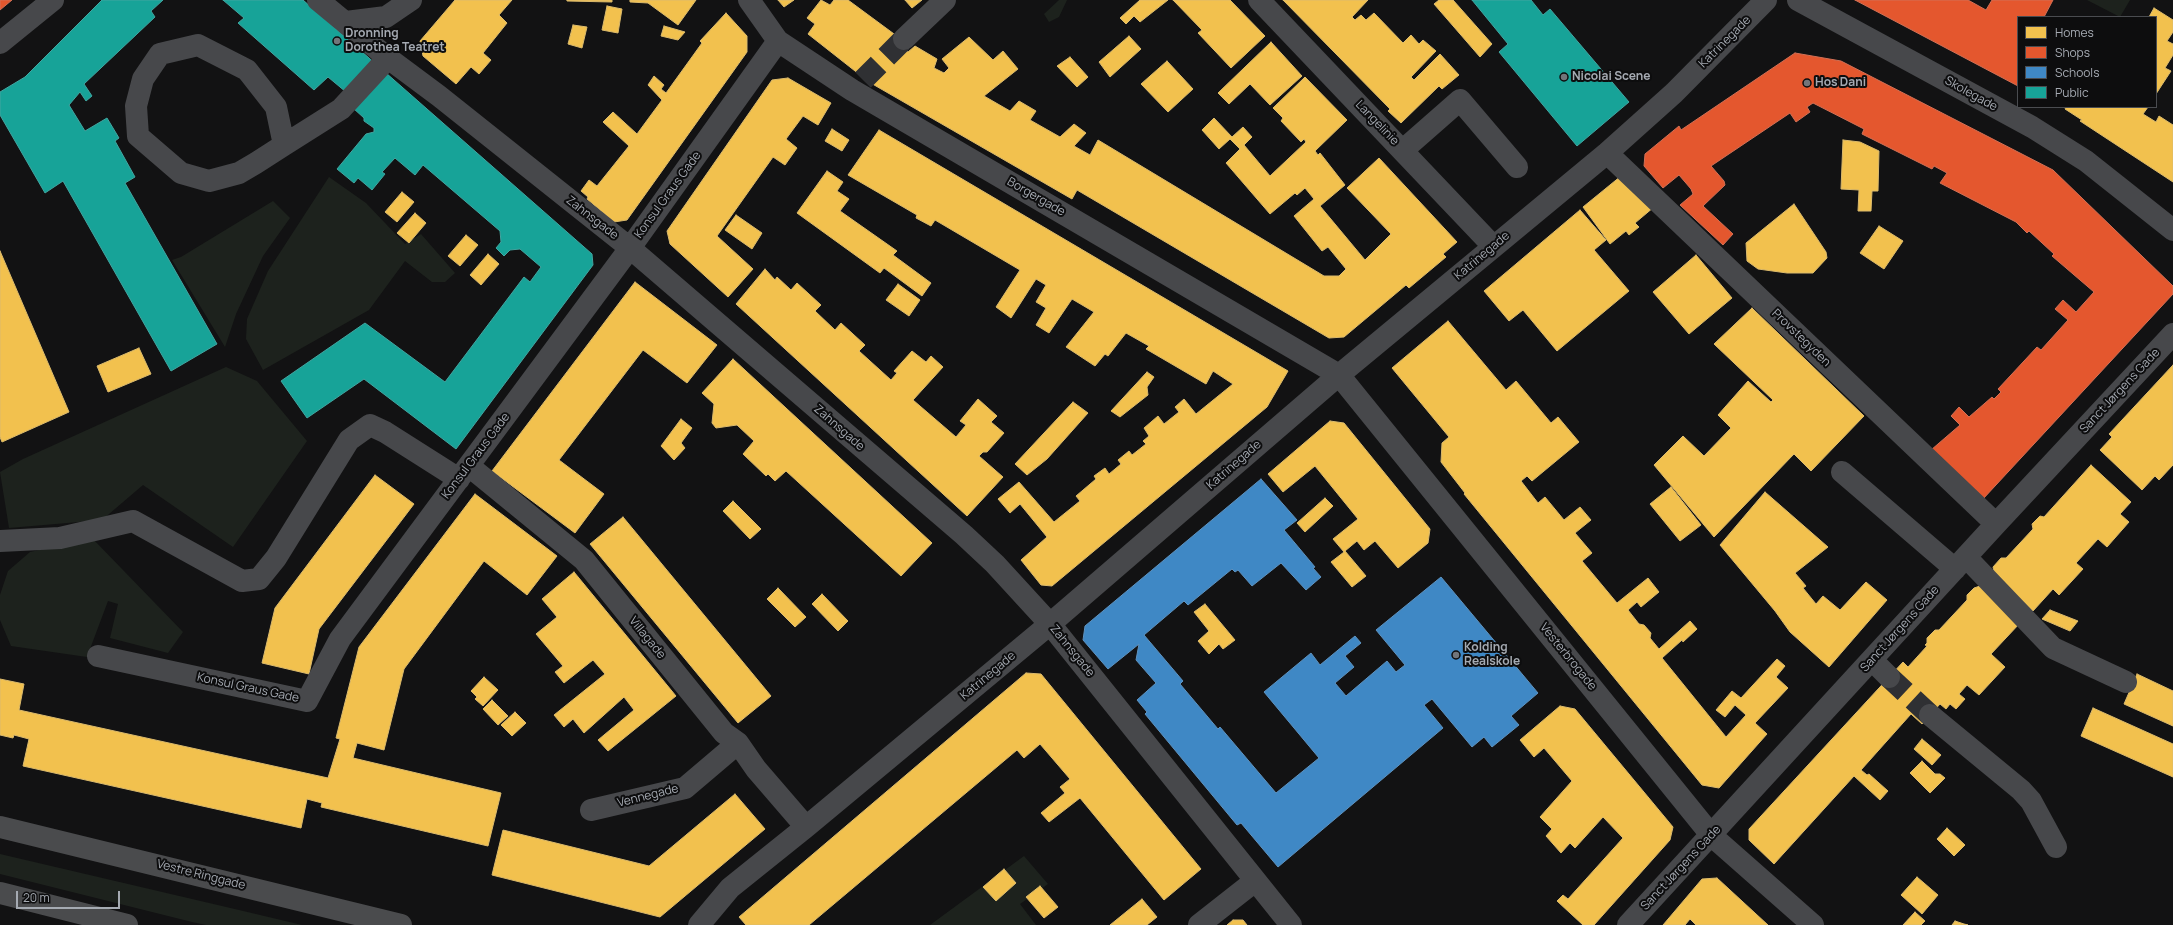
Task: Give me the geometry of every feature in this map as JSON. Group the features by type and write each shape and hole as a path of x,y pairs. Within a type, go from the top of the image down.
{"main road":[{"name":"Vestre Ringgade","path":"0,827 401,925"},
{"path":"0,893 127,925"}],"street":[{"path":"0,43 53,0"},
{"name":"Zahnsgade","path":"318,0 388,58 439,96 630,248 995,564 1050,624 1291,925"},
{"path":"346,22 386,17 410,0"},
{"name":"Borgergade","path":"749,0 778,41 858,85 1339,375"},
{"path":"904,39 945,0"},
{"name":"Langelinie","path":"1259,0 1493,246"},
{"name":"Katrinegade","path":"699,925 730,888 806,827 1050,624 1339,375 1606,153 1674,93 1766,0"},
{"name":"Skolegade","path":"1798,0 2032,127 2086,161 2173,230"},
{"name":"Konsul Graus Gade","path":"98,656 307,701 340,639 630,248 778,41"},
{"path":"284,145 276,107 247,70 198,44 160,54 143,79 136,106 138,136 181,173 209,181 239,173 284,145 341,109 388,58"},
{"path":"1402,150 1460,100 1517,167"},
{"name":"Provstegyden","path":"1606,153 1996,524"},
{"name":"Sanct Jørgens Gade","path":"1628,925 1712,836 1960,563 2173,334"},
{"name":"Vesterbrogade","path":"1339,375 1712,836 1813,925"},
{"name":"Villagade","path":"0,541 60,538 133,521 242,581 259,579 276,558 348,440 370,425 464,472 584,560 724,733 738,743 756,769 806,827"},
{"path":"1842,472 1960,563 2053,648 2126,682"},
{"path":"1872,660 1889,676"},
{"path":"1930,715 2021,790 2030,801 2056,847"},
{"name":"Vennegade","path":"591,810 685,788 738,743"},
{"path":"1198,925 1255,881"}],"shaded area":[{"path":"1059,0 1067,0 1059,17 1049,22 1044,14"},
{"path":"2087,0 2130,0 2121,16"},
{"path":"329,177 366,203 405,244 421,234 455,273 445,282 432,282 405,261 369,310 263,370 246,339 247,319 268,271"},
{"path":"273,201 290,218 263,256 236,314 225,347 172,260 181,257"},
{"path":"226,367 257,381 307,441 233,547 143,485 102,520 9,528 0,472 23,459"},
{"path":"92,538 183,632 168,653 110,638 118,604 108,601 87,657 11,646 0,620 0,595 8,571 30,552"},
{"path":"0,854 302,925 206,925 192,922 0,874"},
{"path":"1024,856 1048,884 1020,904 1036,925 930,925"}],"building: Homes":[{"path":"455,0 512,0 499,15 507,23 483,53 491,60 479,74 471,67 456,84 423,56 420,41"},
{"path":"612,0 612,2 567,1"},
{"path":"630,0 696,0 678,25 648,3 630,2"},
{"path":"778,0 794,0 784,7"},
{"path":"821,0 830,5 834,0 848,0 909,45 905,50 908,52 915,46 937,59 934,68 944,73 949,68 942,59 969,37 993,60 1003,51 1018,69 984,96 1010,111 1019,101 1036,111 1030,120 1060,137 1074,124 1086,133 1074,146 1090,155 1098,140 1324,276 1339,276 1346,269 1328,247 1322,251 1294,216 1314,199 1305,188 1297,195 1295,193 1270,214 1226,163 1240,149 1230,139 1219,149 1202,130 1214,118 1232,137 1243,127 1252,137 1244,145 1270,176 1306,142 1304,139 1301,142 1281,121 1283,118 1273,108 1305,77 1347,120 1315,151 1318,155 1320,153 1345,185 1320,206 1365,260 1391,234 1347,188 1379,158 1457,242 1443,254 1446,257 1409,288 1406,285 1344,337 1329,338 1077,190 1072,199 869,82 808,34 815,24 807,18"},
{"path":"905,0 922,0 912,8"},
{"path":"1140,0 1168,0 1140,22 1134,16 1126,24 1120,18"},
{"path":"1173,0 1230,0 1265,36 1231,68 1198,33 1202,30"},
{"path":"1283,0 1368,0 1352,17 1355,20 1361,15 1366,20 1374,13 1403,43 1411,35 1419,44 1423,40 1436,51 1411,77 1414,80 1440,54 1459,75 1442,89 1439,86 1401,123 1388,111 1390,109"},
{"path":"1439,0 1453,0 1492,44 1480,57 1434,4"},
{"path":"607,6 622,9 618,33 602,30"},
{"path":"2154,8 2173,20 2173,32 2167,41 2173,44 2173,55 2165,68 2171,71 2157,92 2157,16 2150,16"},
{"path":"726,13 747,36 747,52 627,220 614,222 587,199 588,197 581,191 589,180 597,186 629,146 603,122 613,112 637,134 662,100 648,85 654,76 664,85 661,89 666,93 702,43 700,41"},
{"path":"573,25 587,27 582,48 568,44"},
{"path":"664,26 685,32 678,40 661,36"},
{"path":"1129,36 1141,49 1110,77 1099,62"},
{"path":"1271,42 1302,76 1270,105 1250,84 1229,104 1218,93"},
{"path":"1070,57 1088,77 1077,87 1057,66"},
{"path":"1167,61 1193,89 1168,112 1141,84"},
{"path":"788,78 831,103 818,125 803,116 786,139 797,148 785,165 773,157 717,236 753,269 728,297 670,244 667,231 772,80"},
{"path":"2147,108 2143,114 2156,122 2159,116 2173,125 2173,182 2080,121 2082,120 2065,109"},
{"path":"832,129 849,140 842,151 825,141"},
{"path":"879,130 1288,371 1267,407 1052,586 1041,585 1021,560 1047,537 1020,504 1010,513 998,499 1019,482 1054,522 1080,501 1076,496 1096,479 1094,476 1105,468 1109,474 1121,464 1118,460 1129,451 1132,455 1146,444 1143,441 1149,436 1144,428 1158,416 1164,424 1179,412 1175,407 1184,399 1196,414 1233,384 1213,371 1206,384 1146,349 1149,346 1126,333 1108,356 1105,354 1095,366 1066,347 1094,312 1072,299 1049,333 1036,325 1046,308 1036,302 1046,285 1036,279 1011,318 996,307 1020,270 935,220 931,226 916,218 917,215 848,175"},
{"path":"1843,140 1860,142 1879,151 1878,191 1872,191 1871,211 1858,211 1859,190 1841,189"},
{"path":"827,171 843,182 837,191 849,199 840,211 897,251 893,255 931,283 922,296 884,268 880,273 797,213"},
{"path":"1621,176 1654,207 1635,223 1639,227 1629,235 1626,231 1610,244 1583,207"},
{"path":"402,192 414,202 397,222 385,212"},
{"path":"1794,204 1826,252 1827,258 1813,273 1787,273 1758,269 1747,261 1746,243"},
{"path":"1580,210 1606,240 1594,250 1629,291 1557,351 1523,310 1509,321 1484,291"},
{"path":"415,213 426,223 409,243 397,233"},
{"path":"736,215 762,233 752,249 725,230"},
{"path":"1879,226 1903,241 1884,269 1860,253"},
{"path":"466,235 478,245 460,266 448,256"},
{"path":"0,251 69,412 2,442 0,437"},
{"path":"488,254 499,264 481,285 470,275"},
{"path":"1696,255 1732,298 1689,334 1653,292"},
{"path":"765,269 775,280 777,277 791,290 797,283 821,305 815,311 835,330 841,323 865,345 859,351 891,380 897,373 894,371 912,351 926,362 931,356 943,367 913,400 956,437 966,425 960,421 978,399 997,416 991,422 1004,433 987,452 983,452 979,456 1003,477 967,516 736,304"},
{"path":"635,282 717,345 687,383 643,350 559,460 604,494 575,533 492,471"},
{"path":"898,284 920,300 909,316 886,300"},
{"path":"1752,308 1864,416 1811,471 1794,454 1714,537 1654,465 1683,436 1704,456 1731,428 1718,415 1748,381 1771,402 1773,400 1714,344"},
{"path":"1448,321 1506,390 1516,381 1551,423 1558,417 1579,442 1532,481 1527,476 1521,481 1538,503 1545,497 1564,520 1580,507 1591,520 1575,533 1592,553 1582,561 1617,603 1648,578 1659,592 1641,607 1637,602 1628,610 1639,624 1644,625 1651,633 1650,638 1659,649 1690,621 1697,629 1662,658 1726,737 1746,715 1735,705 1725,717 1716,710 1732,691 1741,698 1777,659 1785,666 1776,677 1788,688 1755,723 1767,734 1719,788 1702,785 1464,494 1465,493 1441,462 1442,443 1449,437 1392,368"},
{"path":"139,348 151,374 108,392 97,366"},
{"path":"733,359 932,543 901,576 786,471 775,481 768,474 766,476 743,454 754,441 737,425 716,428 712,423 714,404 702,393"},
{"path":"2173,365 2173,465 2159,480 2155,476 2142,490 2100,450 2112,437 2109,434"},
{"path":"1147,372 1154,377 1147,387 1148,395 1120,417 1111,411"},
{"path":"1073,402 1088,413 1047,459 1027,475 1015,464"},
{"path":"681,419 692,428 681,443 685,448 674,460 661,446"},
{"path":"1330,421 1344,423 1430,529 1428,543 1398,568 1375,541 1364,550 1357,541 1345,551 1366,576 1352,587 1331,562 1344,552 1333,539 1358,519 1315,466 1283,492 1268,474"},
{"path":"2091,465 2131,502 2120,514 2129,522 2107,547 2098,539 2076,563 2083,569 2059,595 2053,589 2033,611 1992,573 1994,571 1993,567 2001,558 2006,558 2033,529 2032,524 2040,516 2044,517"},
{"path":"375,475 414,504 319,629 309,674 262,663 275,608"},
{"path":"1671,487 1701,525 1680,541 1650,504"},
{"path":"1765,492 1828,547 1795,573 1806,586 1803,588 1816,604 1823,596 1840,610 1866,582 1887,600 1829,667 1790,632 1775,611 1720,545"},
{"path":"475,494 557,556 527,595 484,561 404,669 384,750 357,743 353,758 501,793 488,846 321,807 322,803 307,799 301,828 23,766 29,739 14,735 13,738 0,735 0,679 24,684 19,710 328,778 340,739 336,738 359,647"},
{"path":"1325,498 1333,506 1305,532 1297,523"},
{"path":"733,501 761,529 750,539 723,511"},
{"path":"623,517 771,696 738,723 590,544"},
{"path":"574,572 676,696 608,751 598,740 634,710 624,697 584,733 573,719 564,727 554,715 605,674 593,660 564,683 555,672 563,666 536,634 557,617 542,599"},
{"path":"1980,586 2020,623 1991,654 2005,667 1979,695 1967,685 1959,694 1965,699 1956,709 1950,704 1946,709 1940,704 1922,724 1911,714 1861,770 1867,775 1869,774 1888,791 1880,800 1854,776 1774,864 1749,840 1749,829 1903,662 1908,667 1927,646 1925,645 1927,643 1927,638 1935,630 1939,630 1967,600 1967,595 1974,588"},
{"path":"778,588 806,617 795,627 767,599"},
{"path":"822,594 848,621 838,631 812,604"},
{"path":"1205,604 1235,640 1223,649 1219,644 1209,654 1198,641 1209,631 1194,612"},
{"path":"2050,610 2078,621 2070,631 2042,619"},
{"path":"1026,673 1041,674 1201,869 1164,900 1080,798 1049,822 1041,813 1065,793 1060,787 1070,779 1040,744 1024,758 1017,750 809,925 746,925 739,917"},
{"path":"2137,674 2173,691 2173,726 2124,704"},
{"path":"484,677 498,690 483,706 475,699 477,697 471,691"},
{"path":"492,700 508,716 498,725 483,709"},
{"path":"1560,706 1575,709 1673,827 1670,840 1594,925 1583,925 1557,901 1563,895 1568,899 1623,838 1603,817 1575,848 1570,843 1561,853 1546,836 1552,829 1540,817 1572,781 1544,748 1534,757 1520,740"},
{"path":"2093,708 2173,744 2173,777 2081,736"},
{"path":"515,712 526,723 512,736 501,725"},
{"path":"1922,739 1941,755 1932,765 1914,749"},
{"path":"1922,761 1935,774 1940,774 1945,778 1930,793 1910,773"},
{"path":"735,794 765,829 660,917 492,875 503,830 649,866"},
{"path":"1947,828 1965,845 1954,856 1937,839"},
{"path":"1004,869 1016,883 996,901 983,887"},
{"path":"1917,877 1938,895 1922,914 1901,895"},
{"path":"1717,878 1768,925 1696,925 1690,919 1685,925 1663,925 1702,879"},
{"path":"1040,886 1058,907 1044,918 1026,897"},
{"path":"1142,899 1157,917 1147,925 1110,925"},
{"path":"1915,912 1925,921 1921,925 1903,925"},
{"path":"1233,920 1243,920 1247,925 1227,925"},
{"path":"1955,921 1964,924 1968,925 1952,925"}],"building: Shops":[{"path":"0,0 12,0 0,10"},
{"path":"1855,0 1968,0 1986,10 1992,0 2053,0 2045,16 2017,16 2017,85"},
{"path":"1795,53 1841,61 2053,170 2173,286 2173,294 1983,499 1931,450 1960,425 1951,416 1959,407 1969,417 1992,397 1994,399 2001,392 1998,389 2037,347 2041,350 2068,320 2055,309 2063,300 2076,312 2094,292 2052,256 2054,254 2029,231 2027,233 2016,222 1940,183 1947,173 1934,166 1932,169 1862,134 1864,129 1813,103 1807,107 1810,112 1796,122 1790,113 1711,166 1724,181 1725,185 1703,206 1733,234 1723,245 1680,205 1693,194 1691,189 1679,175 1663,188 1644,166 1645,154 1679,126 1681,130"}],"building: Schools":[{"path":"1261,479 1297,520 1284,530 1315,567 1313,568 1321,577 1306,590 1281,563 1252,586 1238,570 1235,572 1232,569 1188,605 1184,601 1144,635 1183,681 1180,684 1218,729 1220,727 1276,793 1319,758 1264,692 1311,653 1320,665 1355,636 1361,643 1345,656 1354,667 1335,683 1346,696 1387,661 1396,672 1405,665 1376,630 1441,577 1538,693 1511,716 1519,725 1492,747 1484,737 1472,747 1432,699 1424,705 1443,728 1278,867 1241,823 1237,825 1145,714 1147,712 1137,700 1156,683 1136,660 1139,644 1108,669 1083,640 1085,626"}],"building: Public":[{"path":"102,0 163,0 151,11 155,17 84,84 92,96 86,101 80,92 69,105 85,131 107,118 119,138 115,141 135,177 125,183 217,344 171,371 63,181 45,193 0,115 0,92 25,77"},
{"path":"223,0 303,0 592,254 593,265 456,449 364,379 307,418 281,381 365,323 445,382 524,277 530,282 541,267 520,249 510,250 504,256 496,248 501,242 500,231 423,165 415,175 395,158 382,172 385,174 372,190 358,178 354,183 337,169 366,134 374,132 374,128 364,121 364,118 353,108 358,102 328,77 314,90 238,23 244,18"},
{"name":"Nicolai Scene","path":"1472,0 1531,0 1543,15 1550,9 1629,102 1577,146 1499,52 1508,44"}],"tunnel":[{"path":"863,80 904,39"},
{"path":"1889,677 1930,715"}],"place":[{"name":"Dronning Dorothea Teatret","path":"337,41"},
{"name":"Nicolai Scene","path":"1564,77"},
{"name":"Hos Dani","path":"1807,83"},
{"name":"Kolding Realskole","path":"1456,655"}]}
